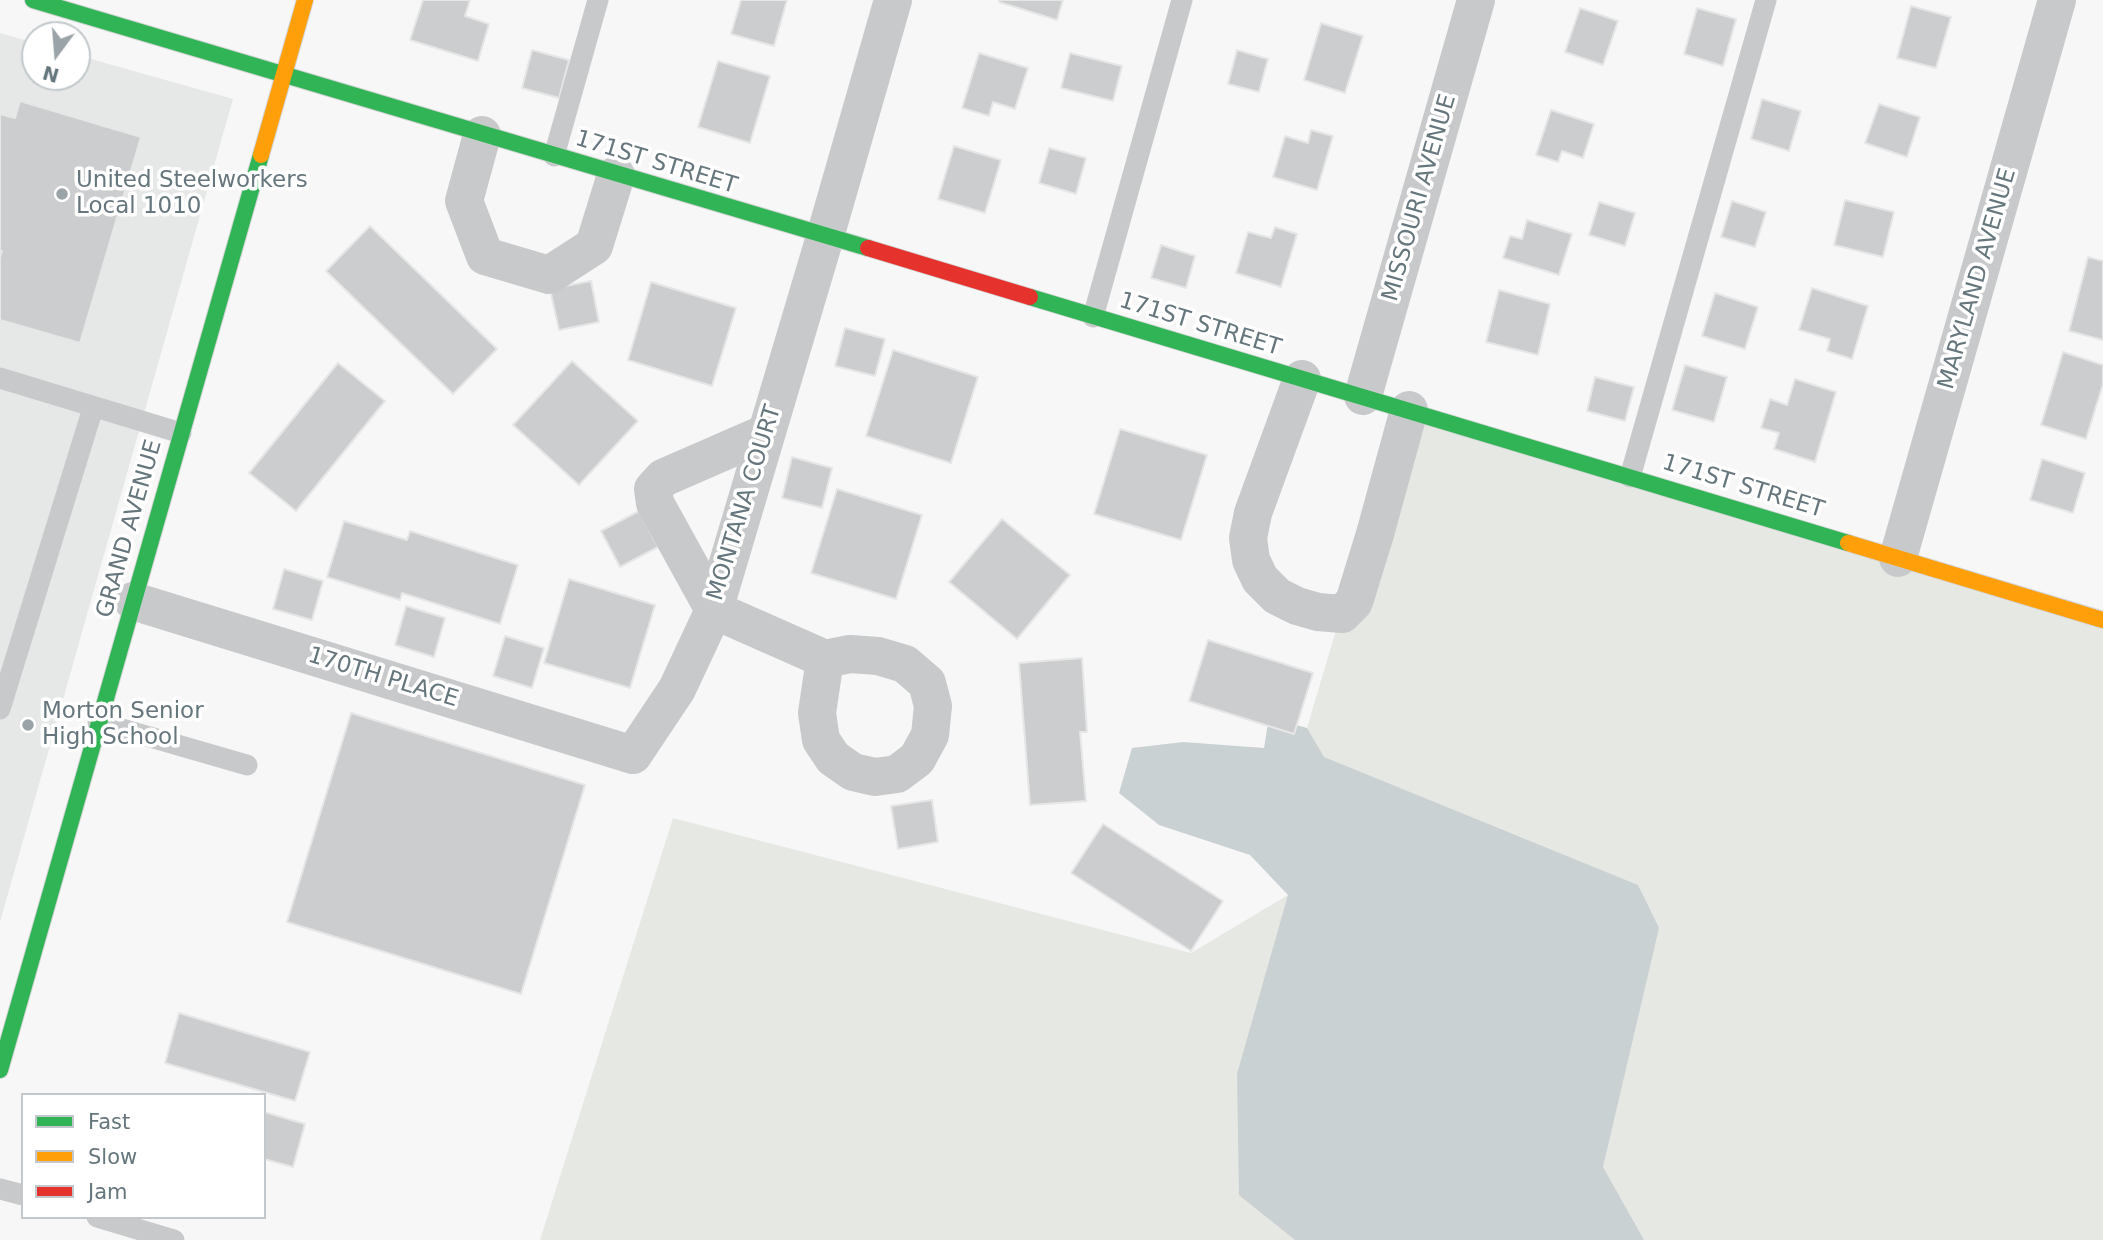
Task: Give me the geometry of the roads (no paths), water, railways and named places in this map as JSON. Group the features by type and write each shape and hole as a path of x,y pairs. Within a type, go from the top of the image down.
{"street":[{"name":"171ST STREET","path":"33,0 1363,396 2103,620"},
{"name":"GRAND AVENUE","path":"0,1070 304,0"},
{"name":"MONTANA COURT","path":"633,755 677,689 714,610 893,0"},
{"name":"MISSOURI AVENUE","path":"1363,396 1476,0"},
{"name":"MARYLAND AVENUE","path":"1899,558 2057,0"},
{"path":"482,135 464,201 485,256 549,275 594,246 616,175"},
{"path":"1302,379 1253,513 1248,538 1251,560 1260,579 1277,596 1297,606 1318,612 1342,614 1354,602 1409,410"},
{"path":"766,433 663,478 653,489 655,503 714,610 825,659"},
{"name":"170TH PLACE","path":"133,601 633,755"}],"lane":[{"path":"554,156 598,0"},
{"path":"1093,317 1182,0"},
{"path":"1630,477 1766,0"},
{"path":"0,378 181,433"},
{"path":"0,709 93,408"},
{"path":"98,722 247,765"},
{"path":"0,1189 21,1194"},
{"path":"104,1219 174,1240"}],"place":[{"name":"United Steelworkers Local 1010","path":"62,194"},
{"name":"Morton Senior High School","path":"28,725"}]}
